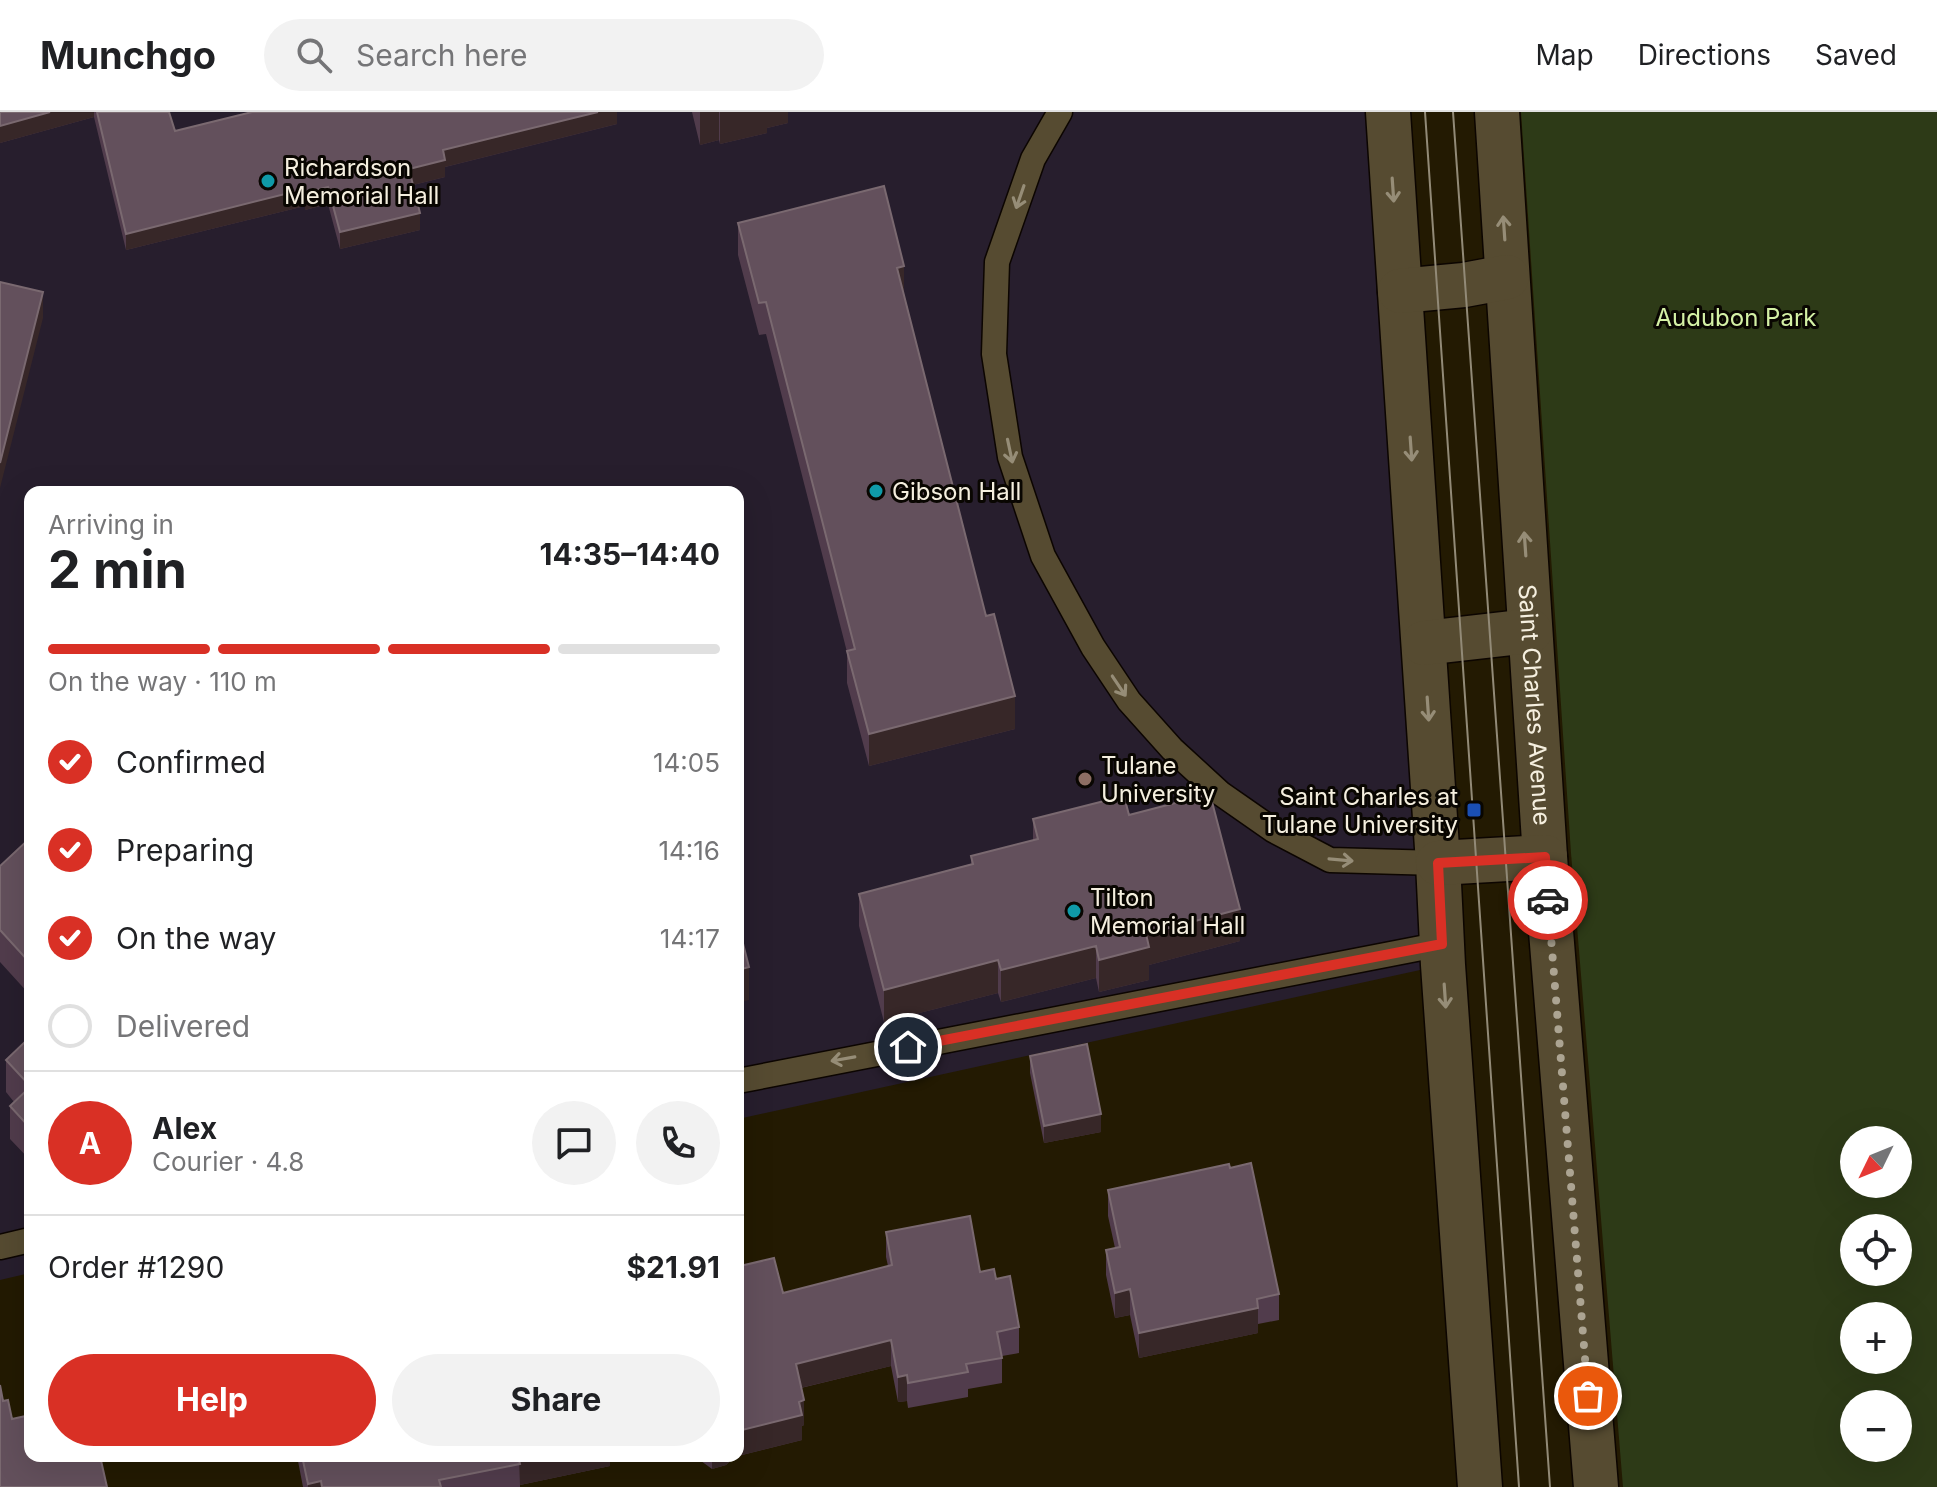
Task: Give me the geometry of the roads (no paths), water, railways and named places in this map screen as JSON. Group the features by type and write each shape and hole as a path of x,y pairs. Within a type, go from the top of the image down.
{"main road":[{"path":"1388,112 1480,1487"},
{"name":"Saint Charles Avenue","path":"1497,112 1545,857 1596,1487"},
{"path":"1400,291 1507,277"},
{"path":"1424,643 1530,631"},
{"path":"1438,863 1545,857"}],"lane":[{"path":"1060,112 1033,159 997,262 994,354 1010,457 1043,556 1093,647 1129,701 1172,749 1220,793 1273,830 1330,860 1438,863"},
{"path":"744,1080 1442,944"},
{"path":"0,1247 24,1241"}],"tram line":[{"path":"1425,112 1519,1487"},
{"path":"1453,112 1550,1487"}],"place":[{"name":"Richardson Memorial Hall","path":"268,181"},
{"name":"Gibson Hall","path":"876,491"},
{"name":"Tulane University","path":"1085,779"},
{"name":"Saint Charles at Tulane University","path":"1474,810"},
{"name":"Tilton Memorial Hall","path":"1074,911"}],"park label":[{"name":"Audubon Park","path":"1736,317"}]}
